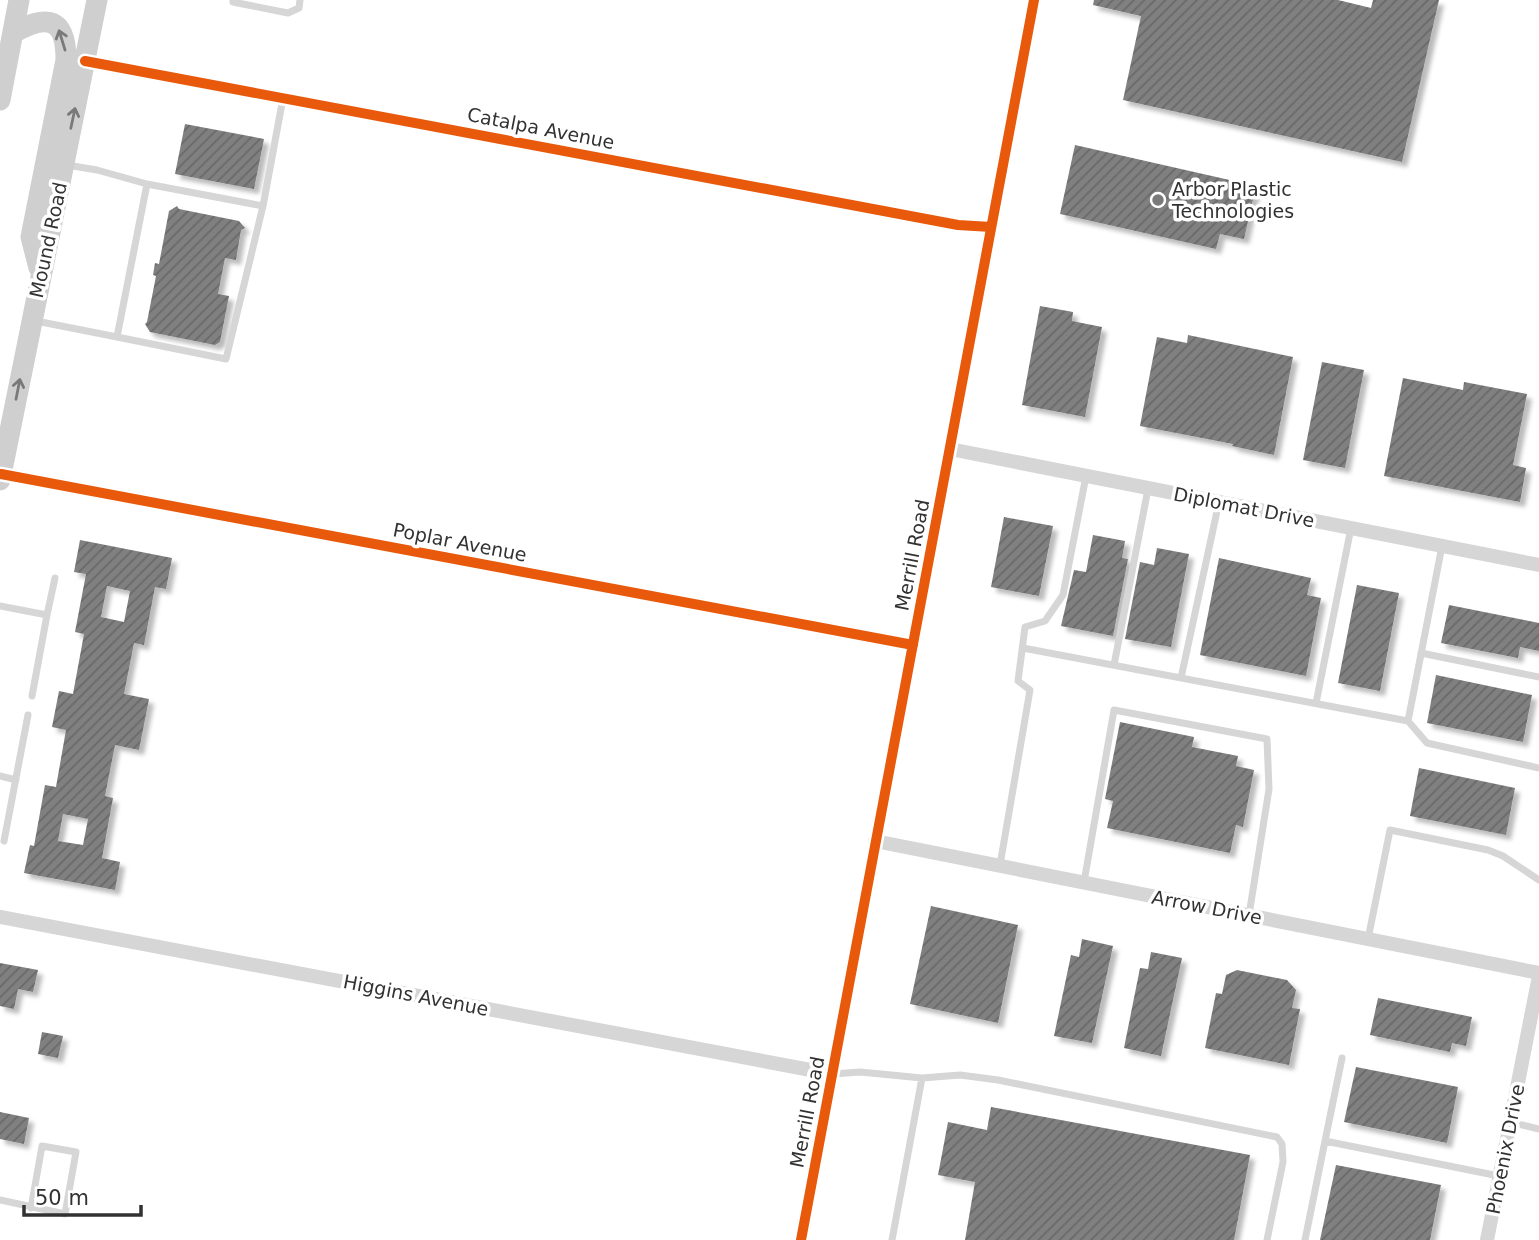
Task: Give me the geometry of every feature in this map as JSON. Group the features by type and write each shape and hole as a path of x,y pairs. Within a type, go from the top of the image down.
{"main road":[{"name":"Mound Road","path":"1,477 41,274 31,237 85,61 97,0"},
{"path":"0,100 11,25 47,22 57,26 64,38 66,60 55,162"}],"street":[{"name":"Merrill Road","path":"801,1240 1034,0"},
{"name":"Catalpa Avenue","path":"85,61 945,222 991,228"},
{"name":"Diplomat Drive","path":"950,449 1539,565"},
{"name":"Poplar Avenue","path":"1,477 913,645"},
{"name":"Arrow Drive","path":"876,841 1539,974"},
{"name":"Higgins Avenue","path":"0,917 832,1074"},
{"name":"Phoenix Drive","path":"1487,1240 1539,974"}],"lane":[{"path":"233,0 288,13 299,8 300,0"},
{"path":"32,320 226,359 263,206 283,98"},
{"path":"55,162 147,184 263,206"},
{"path":"117,337 147,184"},
{"path":"1000,866 1030,690 1018,681 1025,628 1045,621 1063,596 1086,475"},
{"path":"1114,665 1149,488"},
{"path":"1181,678 1219,502"},
{"path":"1316,704 1351,528"},
{"path":"1408,721 1442,546"},
{"path":"32,696 55,578"},
{"path":"0,606 47,615"},
{"path":"1023,648 1408,721 1427,743 1539,768"},
{"path":"1421,653 1539,677"},
{"path":"1084,883 1114,710 1268,739 1269,789 1249,915"},
{"path":"4,841 28,715"},
{"path":"0,776 16,780"},
{"path":"1368,939 1390,830 1488,850 1503,856 1539,880"},
{"path":"1305,1240 1342,1058"},
{"path":"832,1074 860,1072 922,1078 960,1075 998,1080 1277,1138 1282,1144 1283,1162 1267,1240"},
{"path":"892,1240 922,1078"},
{"path":"1510,1122 1539,1129"},
{"path":"1325,1141 1500,1177"},
{"path":"0,1200 32,1208 65,1214 76,1153 42,1146 32,1208"}],"building":[{"path":"1094,0 1338,0 1371,8 1373,0 1439,0 1402,162 1123,100 1141,16 1093,5"},
{"path":"185,124 264,139 254,189 175,174"},
{"name":"Arbor Plastic Technologies","path":"1075,145 1256,186 1244,239 1220,234 1216,249 1060,214"},
{"path":"177,206 179,209 239,221 245,228 241,230 236,260 225,258 218,294 229,296 220,342 215,345 150,332 145,324 156,276 153,275 155,263 159,264 169,211"},
{"path":"1040,306 1073,312 1072,321 1102,327 1085,417 1022,405"},
{"path":"1188,335 1293,357 1274,455 1140,426 1157,337 1187,343"},
{"path":"1322,362 1364,370 1345,468 1303,460"},
{"path":"1403,378 1463,390 1464,382 1527,394 1513,465 1526,468 1520,502 1384,476"},
{"path":"1004,517 1053,526 1039,596 991,587"},
{"path":"1093,535 1125,541 1122,558 1128,559 1113,636 1061,626 1074,570 1086,572"},
{"path":"80,540 172,558 166,589 155,587 144,645 134,643 124,694 149,699 139,750 115,745 105,796 113,798 102,858 120,862 115,890 24,873 30,845 34,846 45,785 56,787 66,730 52,727 59,691 73,694 84,634 75,632 86,574 74,572","holes":["107,586 130,591 124,622 101,617","63,814 88,819 83,845 58,841"]},
{"path":"1157,548 1189,554 1171,647 1125,639 1140,562 1154,565"},
{"path":"1219,558 1311,578 1307,595 1321,598 1306,676 1200,655"},
{"path":"1357,585 1399,593 1380,691 1338,683"},
{"path":"1449,605 1539,623 1539,651 1520,647 1518,658 1441,643"},
{"path":"1436,675 1532,695 1523,742 1427,723"},
{"path":"1120,722 1194,737 1192,747 1238,756 1236,766 1254,770 1243,827 1236,825 1230,853 1107,828 1113,801 1105,799"},
{"path":"1419,768 1515,788 1506,835 1410,816"},
{"path":"931,906 1018,925 998,1023 910,1004"},
{"path":"1082,939 1113,946 1092,1043 1054,1036 1071,955 1079,957"},
{"path":"1151,952 1182,958 1161,1056 1124,1048 1140,968 1148,969"},
{"path":"0,963 38,970 33,992 18,989 14,1009 0,1006"},
{"path":"1237,970 1287,980 1296,990 1292,1008 1300,1009 1289,1065 1205,1048 1216,993 1222,994 1226,975"},
{"path":"1378,998 1472,1017 1466,1046 1452,1043 1450,1052 1370,1035"},
{"path":"42,1032 63,1036 58,1058 38,1054"},
{"path":"1356,1067 1458,1087 1447,1143 1344,1122"},
{"path":"991,1107 1250,1155 1234,1240 965,1240 975,1182 938,1175 948,1122 987,1130"},
{"path":"0,1112 29,1118 24,1144 0,1139"},
{"path":"1336,1165 1441,1185 1430,1240 1320,1240"}],"cycle path":[{"path":"801,1240 1034,0"},
{"path":"85,61 958,225 991,227"},
{"path":"1,474 913,645"}],"place":[{"name":"Arbor Plastic Technologies","path":"1158,200"}]}
